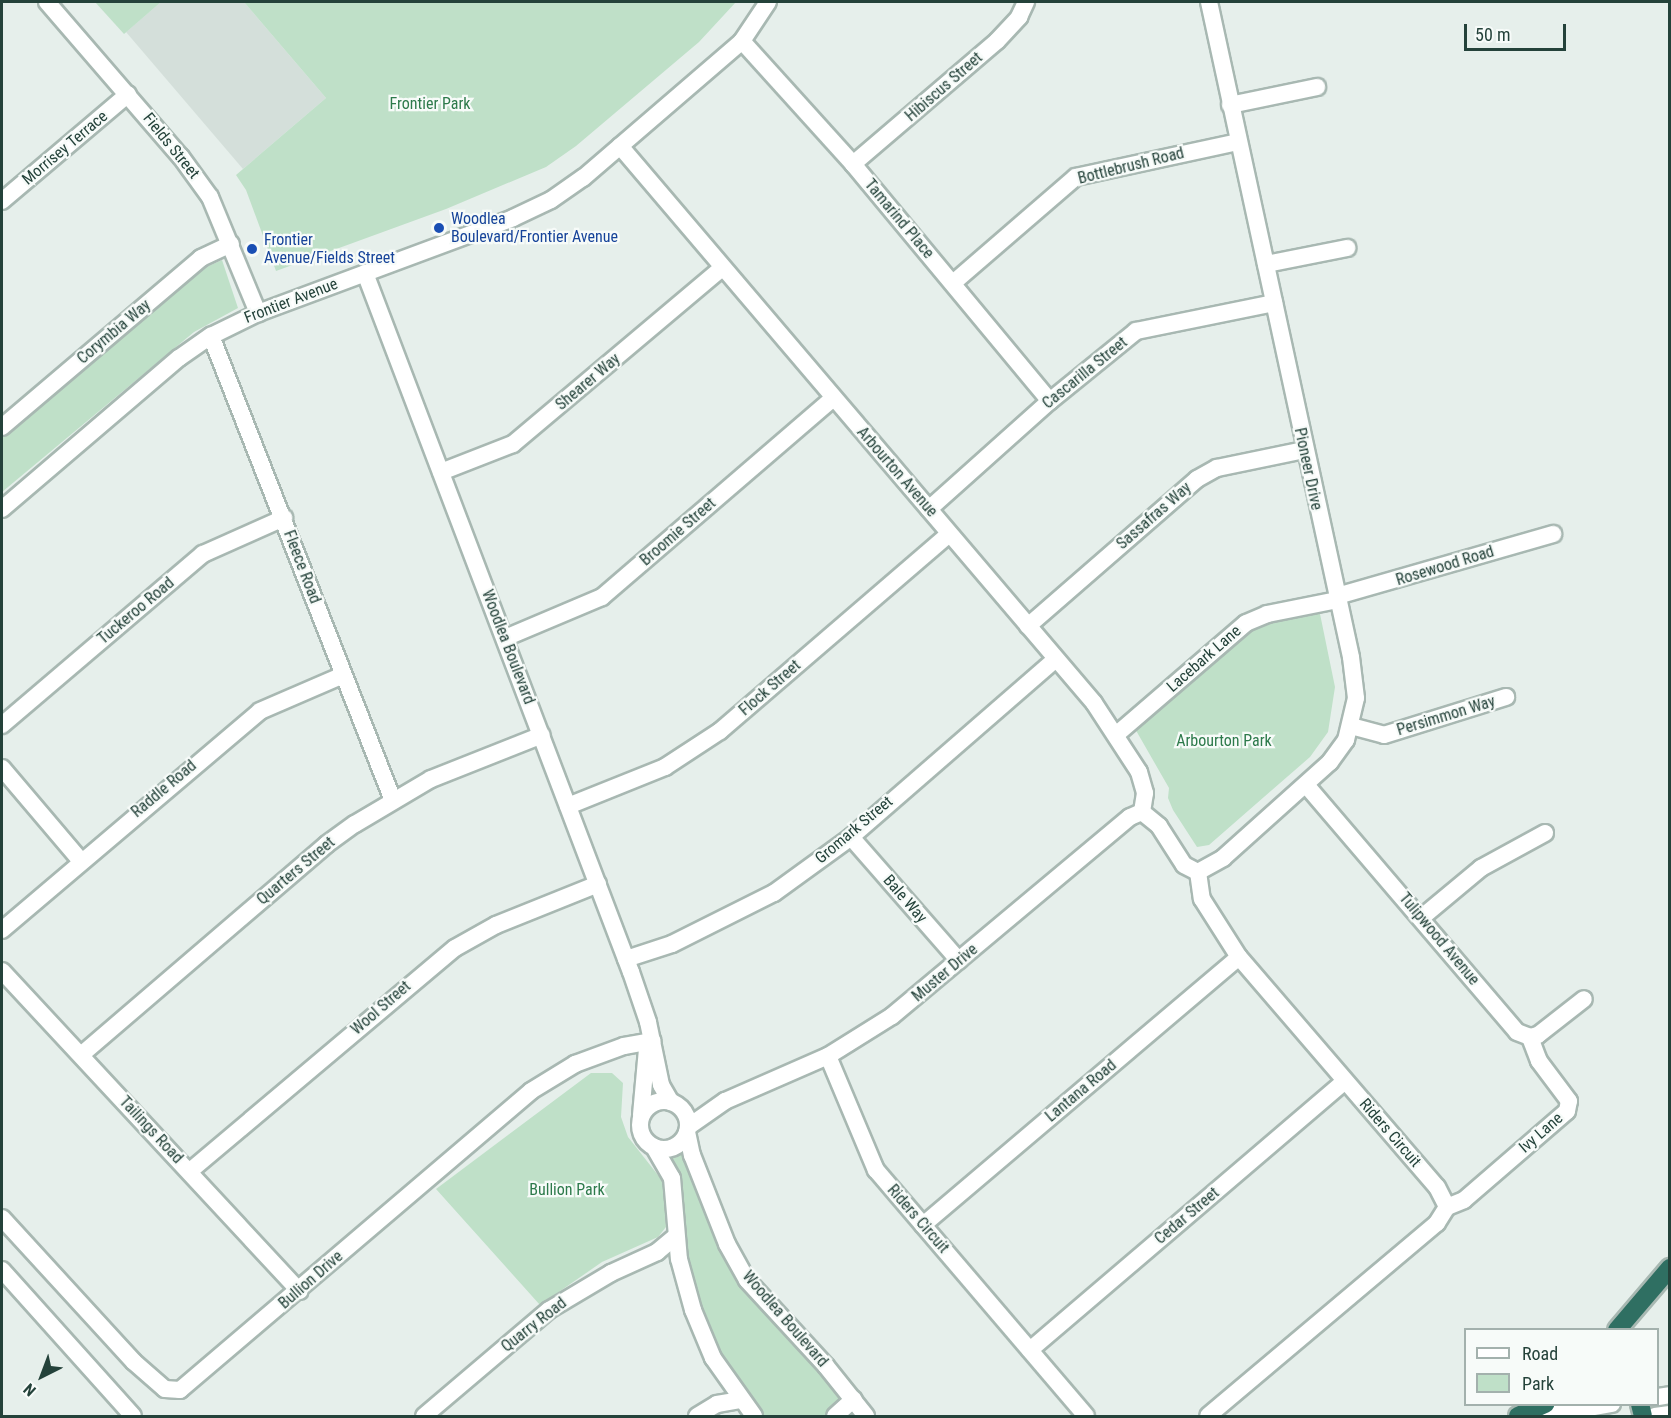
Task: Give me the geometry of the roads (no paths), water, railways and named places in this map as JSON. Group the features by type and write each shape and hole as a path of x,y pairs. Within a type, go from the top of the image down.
{"highway":[{"path":"1618,1328 1668,1270"},
{"path":"1635,1328 1668,1270"},
{"path":"1518,1416 1540,1406"}],"street":[{"name":"Fields Street","path":"47,2 196,176 231,244 258,313"},
{"name":"Frontier Avenue","path":"2,509 179,358 211,336 258,313 513,218 551,200 620,146 742,41 768,2"},
{"name":"Hibiscus Street","path":"853,164 997,41 1015,23 1026,2"},
{"name":"Pioneer Drive","path":"1198,872 1223,858 1306,786 1340,750 1351,726 1354,684 1209,2"},
{"name":"Tamarind Place","path":"742,41 853,164 1050,401"},
{"path":"1230,105 1317,87"},
{"name":"Morrisey Terrace","path":"2,201 128,94"},
{"name":"Bottlebrush Road","path":"953,283 1076,177 1238,142"},
{"name":"Arbourton Avenue","path":"620,146 721,269 929,509 1117,734 1143,782 1142,812"},
{"name":"Corymbia Way","path":"2,427 201,258 231,244"},
{"path":"1266,264 1347,248"},
{"name":"Shearer Way","path":"441,472 513,444 721,269"},
{"name":"Woodlea Boulevard","path":"364,273 626,959 648,1022 650,1041 662,1085 675,1104"},
{"name":"Cascarilla Street","path":"929,509 1050,401 1136,332 1274,303"},
{"name":"Fleece Road","path":"211,336 393,800"},
{"name":"Broomie Street","path":"505,638 602,597 833,398"},
{"name":"Sassafras Way","path":"1028,626 1197,479 1217,468 1304,450"},
{"name":"Tuckeroo Road","path":"2,725 203,554 284,518"},
{"name":"Flock Street","path":"568,806 666,767 720,731 950,534"},
{"name":"Rosewood Road","path":"1337,598 1553,534"},
{"name":"Lacebark Lane","path":"1117,734 1246,623 1267,614 1337,598"},
{"name":"Gromark Street","path":"626,959 672,944 724,921 774,893 851,837 1056,659"},
{"name":"Raddle Road","path":"2,930 80,860 260,711 343,675"},
{"name":"Persimmon Way","path":"1351,726 1384,735 1506,697"},
{"name":"Quarters Street","path":"81,1055 327,844 393,800 431,779 542,735"},
{"path":"2,768 80,860"},
{"name":"Tulipwood Avenue","path":"1306,786 1511,1026 1530,1037"},
{"path":"1142,812 1159,826 1184,865 1198,872"},
{"name":"Muster Drive","path":"687,1129 725,1101 828,1056 892,1016 1130,818 1142,812"},
{"path":"1421,918 1481,868 1545,833"},
{"name":"Bale Way","path":"851,837 959,961"},
{"name":"Riders Circuit","path":"1198,872 1202,898 1239,957 1437,1187 1447,1208"},
{"name":"Wool Street","path":"190,1171 455,948 496,925 598,884"},
{"name":"Lantana Road","path":"923,1225 1239,957"},
{"name":"Tailings Road","path":"2,971 299,1291"},
{"path":"1530,1037 1545,1031 1584,999"},
{"name":"Ivy Lane","path":"1447,1208 1464,1200 1567,1110 1569,1101 1539,1061 1530,1037"},
{"name":"Woodlea Boulevard","path":"640,1119 650,1041"},
{"name":"Bullion Drive","path":"2,1218 134,1362 173,1391 188,1385 552,1076 624,1046 650,1041"},
{"name":"Riders Circuit","path":"828,1056 867,1154 923,1225 1086,1416"},
{"name":"Cedar Street","path":"1030,1350 1345,1081"},
{"name":"Muster Drive","path":"675,1104 725,1101"},
{"path":"654,1147 670,1148 687,1129 675,1104 656,1102 640,1119 642,1135 654,1147 672,1178 679,1259 693,1310 730,1386 754,1416"},
{"name":"Woodlea Boulevard","path":"687,1129 692,1155 727,1244 747,1280 854,1399 866,1416"},
{"path":"1208,1416 1437,1223 1447,1208"},
{"name":"Quarry Road","path":"424,1416 549,1310 611,1273 657,1252 676,1236"},
{"path":"657,1252 679,1259"},
{"path":"2,1270 133,1416"},
{"path":"2,1284 41,1313"},
{"path":"707,1412 730,1386"},
{"path":"835,1416 854,1399"},
{"path":"707,1412 740,1400"},
{"path":"1543,1416 1600,1406"},
{"path":"1655,1416 1670,1414"}],"place":[{"name":"Woodlea Boulevard/Frontier Avenue","path":"439,228"},
{"name":"Frontier Avenue/Fields Street","path":"252,249"}],"park label":[{"name":"Frontier Park","path":"430,104"},
{"name":"Arbourton Park","path":"1224,741"},
{"name":"Bullion Park","path":"567,1190"}]}
